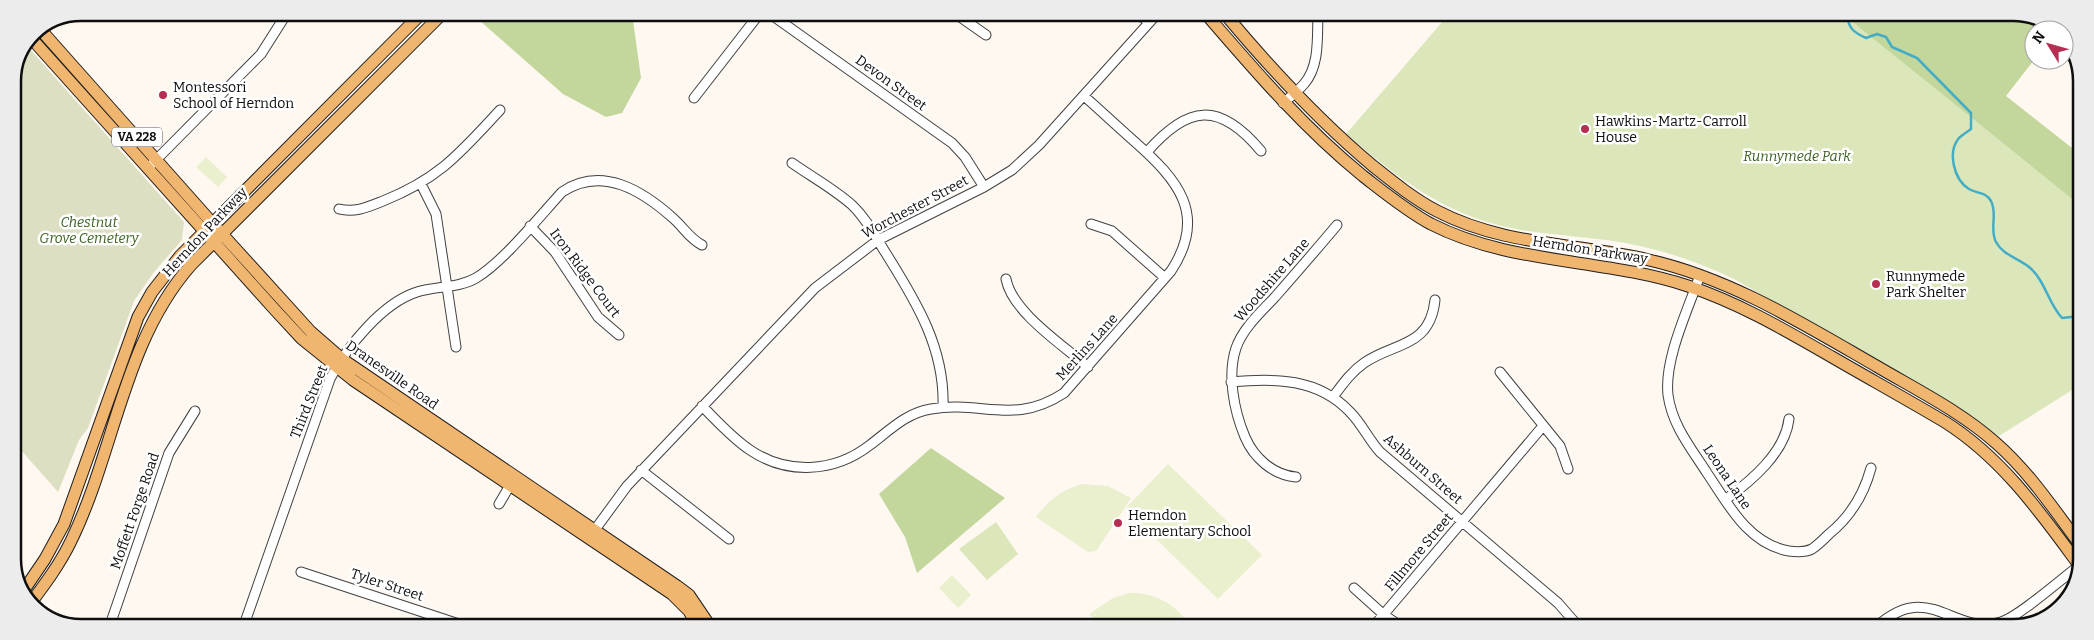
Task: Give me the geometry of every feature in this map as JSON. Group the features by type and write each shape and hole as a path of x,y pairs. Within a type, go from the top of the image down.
{"main road":[{"name":"Herndon Parkway","path":"28,585 45,560 64,524 132,330 144,304 170,267 208,227 414,21"},
{"name":"Herndon Parkway","path":"35,597 58,566 78,526 152,320 181,276 435,21"},
{"name":"Herndon Parkway","path":"1212,21 1283,103 1316,136 1382,192 1419,216 1457,236 1486,247 1514,254 1615,267 1645,273 1696,289 1755,314 1958,430 1981,448 2013,478 2073,558"},
{"name":"Herndon Parkway","path":"1231,21 1294,93 1333,133 1423,203 1462,223 1518,240 1620,254 1700,275 1768,305 1963,417 1988,435 2016,462 2073,535"},
{"name":"Dranesville Road","path":"45,34 157,160 208,227"},
{"name":"Dranesville Road","path":"35,44 148,168 311,332 339,364 509,486 677,586 689,595 705,619"},
{"name":"Dranesville Road","path":"339,364 592,534 672,594 689,611 693,619"}],"street":[{"path":"148,168 261,54 282,21"},
{"path":"694,98 754,21"},
{"name":"Devon Street","path":"780,21 952,143 965,157 984,187"},
{"path":"966,21 986,35"},
{"path":"1283,103 1304,84 1314,65 1317,21"},
{"name":"Worchester Street","path":"592,534 641,470 807,295 837,269 878,240 984,187 1012,170 1027,158 1148,22"},
{"name":"Merlins Lane","path":"702,406 739,442 762,457 784,465 815,468 842,462 858,454 906,417 923,411 943,407 1008,412 1030,409 1053,400 1064,393 1166,278 1183,250 1186,232 1186,214 1180,191 1174,180 1147,152 1084,96"},
{"path":"339,210 362,209 421,184 447,165 500,110"},
{"path":"1147,152 1170,128 1179,122 1198,116 1210,116 1231,122 1250,137 1261,151"},
{"path":"792,163 853,206 878,240 923,316 939,359 942,376 943,407"},
{"name":"Third Street","path":"246,619 323,396 339,364 386,310 396,302 418,292 476,278 497,260 570,186 591,180 602,179 624,185 667,213 689,236 702,245"},
{"path":"421,184 436,214 456,347"},
{"path":"1091,224 1112,231 1166,278"},
{"name":"Woodshire Lane","path":"1296,477 1274,471 1262,462 1248,445 1232,382 1233,358 1243,335 1337,225"},
{"name":"Iron Ridge Court","path":"530,226 556,252 598,317 619,335"},
{"name":"Leona Lane","path":"1700,275 1669,366 1668,394 1670,408 1680,433 1739,520 1761,540 1776,549 1795,552 1811,549 1838,527 1864,491 1871,468"},
{"path":"1006,279 1011,296 1016,303 1088,367"},
{"path":"1332,397 1347,379 1366,362 1400,348 1421,333 1431,318 1435,300"},
{"path":"1500,372 1560,446 1568,469"},
{"name":"Ashburn Street","path":"1232,382 1263,379 1291,381 1314,388 1332,397 1359,422 1380,452 1558,604 1572,619"},
{"name":"Moffett Forge Road","path":"112,619 169,454 195,411"},
{"path":"1725,500 1750,480 1781,445 1786,436 1789,419"},
{"name":"Fillmore Street","path":"1380,619 1543,426"},
{"path":"641,470 729,539"},
{"path":"499,504 509,486"},
{"name":"Tyler Street","path":"301,572 443,619"},
{"path":"2010,619 2071,572"},
{"path":"1354,588 1390,619"},
{"path":"1888,619 1900,611 1916,608 1939,610 1962,619"}],"green space":[{"path":"480,21 633,21 641,78 622,113 606,117 563,94"},
{"name":"Runnymede Park","path":"1443,21 1963,21 2005,96 2073,172 2073,389 1999,436 1970,415 1736,280 1705,266 1640,246 1536,232 1494,224 1473,217 1433,199 1397,175 1346,134"},
{"path":"1851,21 2024,22 2024,70 2026,70 2006,96 2073,149 2073,200"},
{"name":"Chestnut Grove Cemetery","path":"30,50 184,222 182,240 154,272 134,301 88,428 79,440 58,492 21,450 21,81 22,69"},
{"path":"206,157 227,177 218,187 196,167"},
{"path":"931,448 1005,498 917,573 905,537 879,494"},
{"path":"1168,464 1262,555 1218,599 1125,509"},
{"path":"1083,484 1108,486 1131,498 1096,551 1088,552 1036,517 1056,496"},
{"path":"996,522 1018,554 987,580 959,549"},
{"path":"952,575 971,595 958,608 939,588"},
{"path":"1129,593 1147,594 1163,600 1177,610 1185,619 1093,619 1089,614 1113,598"}],"waterway":[{"path":"1848,21 1850,27 1858,34 1866,38 1877,34 1886,37 1892,47 1917,58 1971,113 1971,129 1959,138 1953,151 1954,165 1959,179 1969,189 1984,194 1991,201 1994,211 1993,232 1999,246 2034,272 2062,318 2073,317"}],"place":[{"name":"Montessori School of Herndon","path":"163,95"},
{"name":"Hawkins-Martz-Carroll House","path":"1585,129"},
{"name":"Runnymede Park Shelter","path":"1876,284"},
{"name":"Herndon Elementary School","path":"1118,523"}]}
